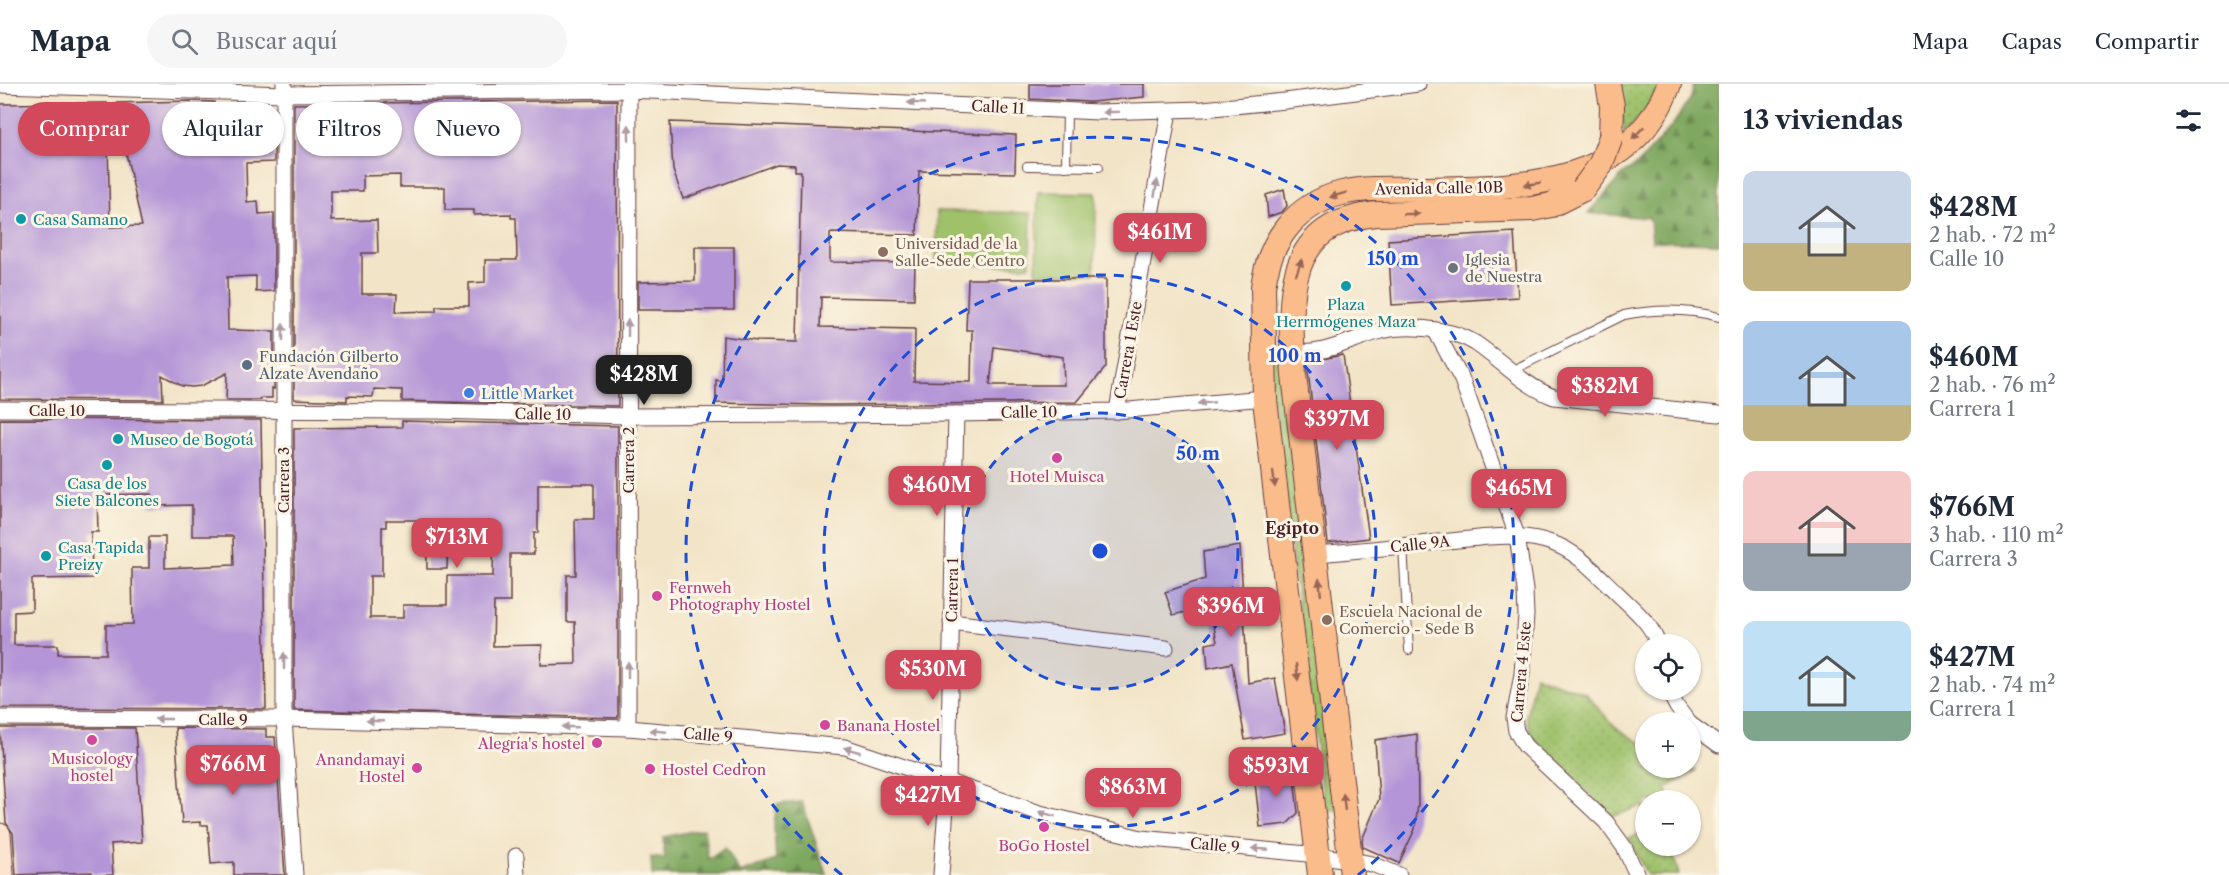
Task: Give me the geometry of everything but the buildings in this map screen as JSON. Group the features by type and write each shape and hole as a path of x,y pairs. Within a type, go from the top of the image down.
{"main road":[{"path":"1586,179 1600,166 1611,137 1612,106 1608,84"},
{"path":"1586,179 1635,137 1657,108 1669,84"},
{"name":"Avenida Calle 10B","path":"1265,400 1262,306 1265,273 1273,248 1295,219 1332,196 1352,191 1531,185 1569,176 1586,179"},
{"name":"Avenida Calle 10B","path":"1293,352 1293,293 1296,278 1304,255 1317,237 1335,224 1353,217 1377,214 1532,209 1551,205 1586,179"},
{"path":"1293,352 1351,867"},
{"path":"1265,400 1319,865"}],"street":[{"name":"Calle 11","path":"0,85 283,89 629,87 1067,110 1169,111 1284,101 1418,84"},
{"name":"Carrera 2","path":"628,728 629,87"},
{"name":"Carrera 3","path":"283,89 284,719 295,875"},
{"name":"Carrera 1 Este","path":"1117,411 1169,111"},
{"path":"1293,352 1328,350 1389,328 1435,330 1472,342 1539,392 1554,397 1719,414"},
{"name":"Carrera 4 Este","path":"1435,330 1462,380 1518,536 1526,615 1525,644 1514,718 1516,731 1525,746 1606,822 1624,848 1638,875"},
{"name":"Calle 10","path":"0,409 435,411 628,416 956,414 1117,411 1253,399 1265,400"},
{"name":"Carrera 1","path":"941,875 948,781 956,414"},
{"name":"Calle 9A","path":"1316,554 1504,536 1518,536 1553,543 1578,556 1645,621 1654,634"},
{"path":"951,622 1166,648"},
{"name":"Calle 9","path":"0,718 284,719 628,728 845,747 1040,813 1141,838 1319,865 1351,867 1372,864 1399,875"},
{"path":"1701,732 1719,745"},
{"path":"0,834 3,875"},
{"path":"516,856 517,875"}],"lane":[{"path":"1066,167 1067,110"},
{"path":"1028,166 1099,167"},
{"path":"1511,371 1624,315 1639,312 1683,311 1719,317"},
{"path":"1403,546 1409,650"}],"green space":[{"path":"1619,84 1660,84 1648,107 1624,134"},
{"path":"1694,84 1719,84 1719,243 1652,241 1650,218 1588,213 1623,174 1637,165 1672,126 1691,98"},
{"path":"1038,192 1096,193 1095,274 1036,273"},
{"path":"937,211 1031,213 1030,266 936,264"},
{"path":"1280,359 1338,809 1325,811 1267,360"},
{"path":"1535,675 1585,693 1616,728 1635,740 1635,778 1684,778 1666,788 1667,790 1635,790 1635,809 1612,817 1531,735 1526,717"},
{"path":"802,802 827,875 652,875 651,857 665,859 663,837 704,829 708,859 725,847 740,873 776,860 774,824 777,804"},
{"path":"1635,836 1635,850 1629,838"},
{"path":"1638,856 1674,856 1679,875 1647,875"}],"place":[{"name":"Casa Samano","path":"21,219"},
{"name":"Universidad de la Salle-Sede Centro","path":"883,252"},
{"name":"Iglesia de Nuestra","path":"1453,268"},
{"name":"Plaza Herrmógenes Maza","path":"1346,286"},
{"name":"Fundación Gilberto Alzate Avendaño","path":"247,365"},
{"name":"Little Market","path":"469,393"},
{"name":"Museo de Bogotá","path":"118,439"},
{"name":"Hotel Muisca","path":"1057,458"},
{"name":"Casa de los Siete Balcones","path":"107,465"},
{"name":"Casa Tapida Preizy","path":"46,556"},
{"name":"Fernweh Photography Hostel","path":"657,596"},
{"name":"Escuela Nacional de Comercio - Sede B","path":"1327,620"},
{"name":"Banana Hostel","path":"825,725"},
{"name":"Musicology hostel","path":"92,740"},
{"name":"Alegría's hostel","path":"597,743"},
{"name":"Anandamayi Hostel","path":"417,768"},
{"name":"Hostel Cedron","path":"650,769"},
{"name":"BoGo Hostel","path":"1044,827"}],"district":[{"name":"Egipto","path":"1292,528"}]}
